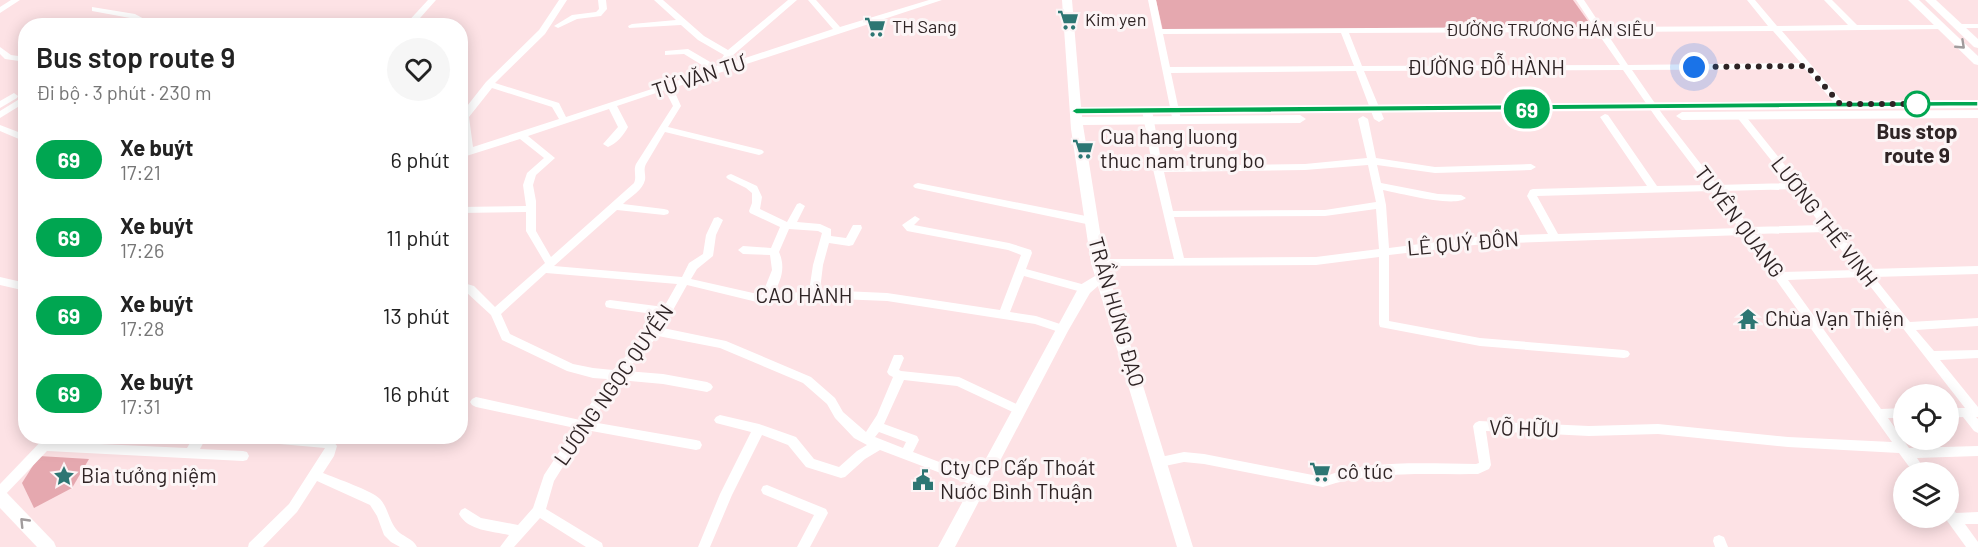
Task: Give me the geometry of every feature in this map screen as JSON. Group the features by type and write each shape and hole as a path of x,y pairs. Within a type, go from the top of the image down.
{"main road":[{"name":"TRẦN HƯNG ĐẠO","path":"1067,0 1076,116 1098,263 1185,547"},
{"path":"1913,0 1978,62"},
{"path":"1930,0 1978,45"},
{"path":"1174,115 1363,119 1378,115 1657,112 1840,104 1978,104"},
{"path":"1076,116 1605,117 1657,112 1741,116 1978,114"},
{"path":"945,547 1062,328 1086,290 1092,283 1103,279"},
{"path":"0,497 48,547"}],"street":[{"path":"0,11 16,0"},
{"path":"415,18 432,0"},
{"path":"468,112 489,84 542,32 563,0"},
{"path":"558,26 575,17 598,14 603,9 603,0"},
{"path":"668,53 687,52 718,71 729,54 760,25 793,0"},
{"path":"812,0 838,30"},
{"name":"TỪ VĂN TƯ","path":"468,152 838,30 938,0"},
{"path":"1152,0 1174,115"},
{"name":"TUYÊN QUANG","path":"1580,0 1657,112 1747,231 1893,435"},
{"path":"1751,0 1840,104"},
{"path":"1828,0 1855,28"},
{"path":"662,1 701,39 729,54"},
{"path":"96,9 140,18"},
{"path":"632,26 681,20"},
{"path":"1957,26 1978,26"},
{"name":"ĐƯỜNG TRƯƠNG HÁN SIÊU","path":"1159,32 1942,27"},
{"path":"1344,31 1378,115"},
{"path":"0,50 8,57 18,59"},
{"name":"ĐƯỜNG ĐỖ HÀNH","path":"1166,70 1807,66"},
{"path":"489,84 556,105 564,121"},
{"path":"495,313 638,184 641,178 639,170 641,164 677,106 669,87"},
{"path":"0,105 14,96"},
{"path":"0,115 18,103"},
{"path":"608,144 621,132 623,127 612,106"},
{"path":"1148,116 1180,262"},
{"name":"LƯƠNG THẾ VINH","path":"1741,116 1973,412 1978,428"},
{"path":"1605,117 1653,188"},
{"path":"1363,119 1381,206 1384,252 1384,324 1480,342 1624,354"},
{"path":"0,128 18,136"},
{"path":"664,129 759,152"},
{"path":"521,135 550,158 532,173 529,180 531,231 547,266"},
{"path":"1158,169 1305,167 1372,161 1435,170 1531,167"},
{"path":"731,177 753,188 758,194 759,200 754,211 789,225 825,229 827,239 818,265 814,294"},
{"path":"918,186 1091,221"},
{"path":"1377,186 1438,197 1461,198"},
{"path":"1554,237 1532,196 1533,192 1796,186"},
{"path":"614,206 664,212"},
{"path":"774,252 800,206"},
{"path":"1171,214 1325,213 1381,206"},
{"path":"468,210 531,209"},
{"path":"915,219 908,226 1027,253 1003,316"},
{"name":"LƯƠNG NGỌC QUYẾN","path":"506,547 539,511 548,479 615,376 656,331 696,263 708,256 711,235 718,220"},
{"path":"827,239 849,242 857,228"},
{"name":"LÊ QUÝ ĐÔN","path":"1098,263 1316,261 1453,242 1829,228"},
{"path":"743,250 774,252"},
{"path":"765,300 776,279 778,259 774,252"},
{"name":"CAO HÀNH","path":"547,266 685,281 765,300 814,294 887,297 1036,320 1062,328"},
{"path":"1778,276 1978,270"},
{"path":"1020,271 1086,290"},
{"path":"0,281 18,284"},
{"path":"468,288 495,313 506,337 516,344 571,368 615,376 663,379 707,387"},
{"path":"610,304 667,312"},
{"path":"1906,326 1978,322"},
{"path":"656,331 722,344 807,380 831,401 839,415 858,434 980,483"},
{"path":"1930,356 1978,354"},
{"path":"898,358 893,372 900,375 959,382 1019,410"},
{"path":"720,420 759,429 792,441 810,463 841,473 874,441 876,426 900,375"},
{"path":"476,402 583,425 696,445"},
{"path":"1878,414 1893,413"},
{"path":"876,426 913,440 906,454"},
{"name":"VÕ HỮU","path":"1160,462 1184,457 1204,459 1323,482 1339,474 1478,469 1485,465 1479,426 1589,431 1658,429 1893,449"},
{"path":"704,547 726,494 759,429"},
{"path":"190,454 196,444"},
{"path":"254,547 293,508 330,452 330,444"},
{"path":"0,492 45,446 243,456"},
{"path":"1904,450 1978,452"},
{"name":"TUYÊN QUANG","path":"1904,450 1913,462"},
{"path":"316,475 374,501 389,531 411,547"},
{"path":"767,490 822,513 803,547"},
{"path":"539,511 597,547"},
{"path":"465,514 478,523 521,531"},
{"path":"1959,516 1978,518"},
{"path":"1959,526 1974,547"}],"shaded area":[{"path":"1156,0 1573,0 1593,28 1163,31"},
{"path":"39,456 89,459 72,488 34,508 22,483"}],"bus line":[{"name":"69","path":"1076,111 1978,104"}],"place":[{"name":"Kim yen","path":"1068,20"},
{"name":"TH Sang","path":"875,27"},
{"name":"Bus stop route 9","path":"1917,104"},
{"name":"Cua hang luong thuc nam trung bo","path":"1083,149"},
{"name":"Chùa Vạn Thiện","path":"1748,319"},
{"name":"cô túc","path":"1320,472"},
{"name":"Bia tưởng niệm","path":"64,476"},
{"name":"Cty CP Cấp Thoát Nước Bình Thuận","path":"923,480"}],"route":[{"path":"1694,67 1807,66 1840,104 1917,104"}]}
